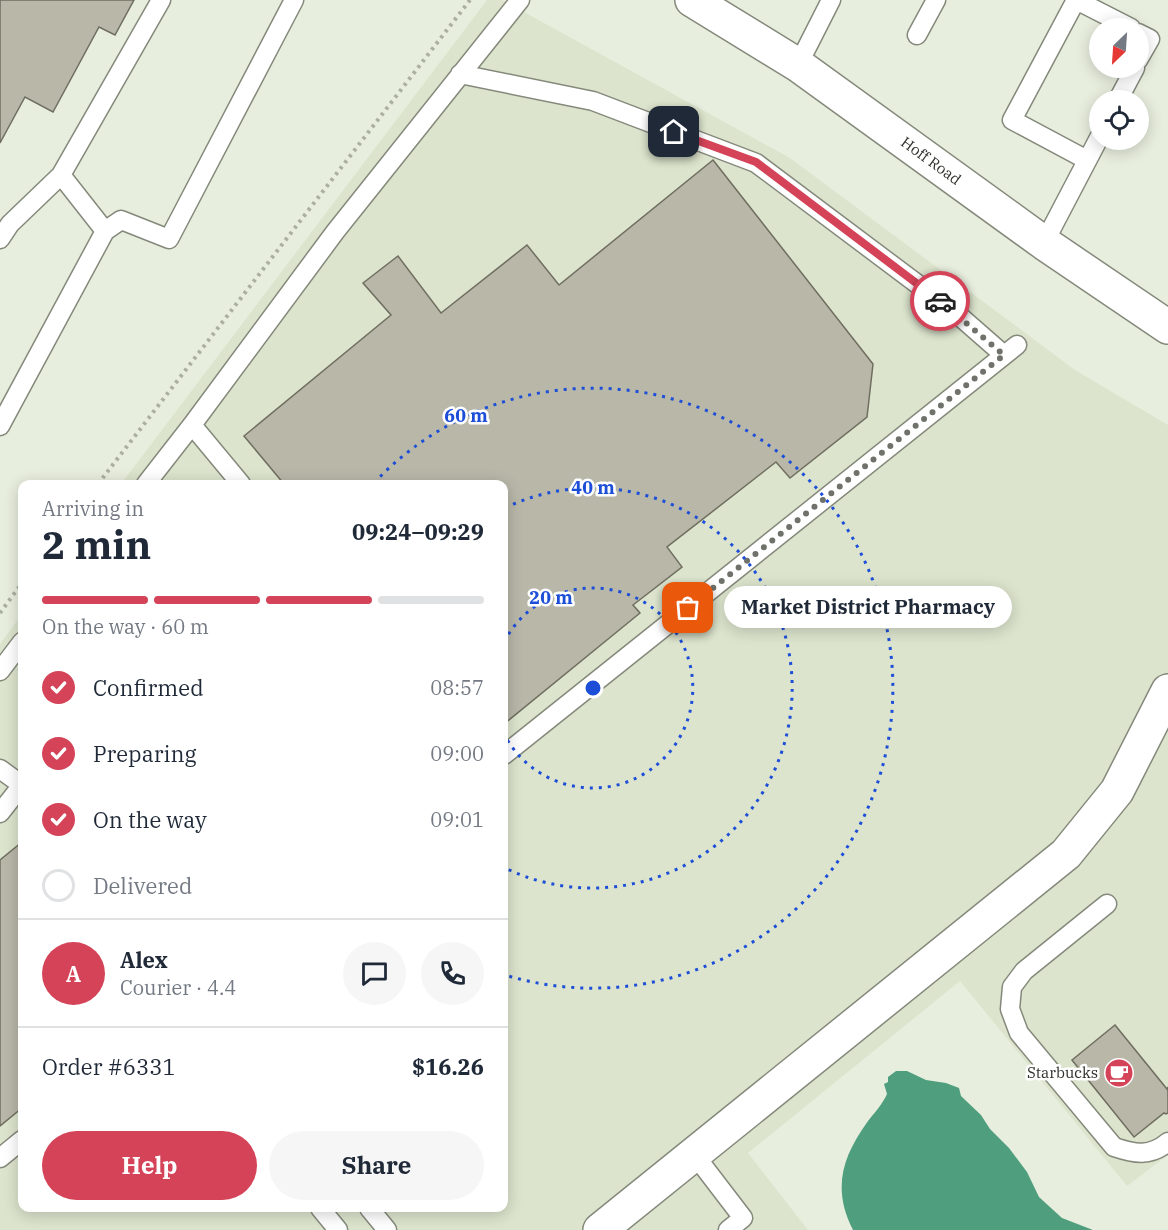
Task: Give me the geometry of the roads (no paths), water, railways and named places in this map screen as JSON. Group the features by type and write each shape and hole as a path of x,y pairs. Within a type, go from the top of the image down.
{"street":[{"name":"Hoff Road","path":"692,0 798,65 1044,243 1168,327"},
{"path":"600,1230 1066,854 1117,791 1168,691"}],"lane":[{"path":"0,239 10,224 61,175 161,0"},
{"path":"0,426 105,231 121,220 169,239 294,0"},
{"path":"149,480 335,232 520,0"},
{"path":"798,65 831,0"},
{"path":"917,35 936,0"},
{"path":"1087,160 1012,120 1076,0 1111,18"},
{"path":"460,74 592,101 756,162 956,313 1011,350 508,752"},
{"path":"1044,243 1092,150"},
{"path":"61,175 105,231"},
{"path":"192,425 238,480"},
{"path":"0,671 18,647"},
{"path":"0,769 18,782"},
{"path":"0,813 18,790"},
{"path":"1107,904 1024,970 1012,987 1010,1009 1019,1033 1113,1147 1133,1154 1158,1150 1168,1142"},
{"path":"0,1158 18,1143"},
{"path":"694,1154 747,1224 728,1230"},
{"path":"323,1212 338,1230"},
{"path":"372,1212 387,1230"}],"place":[{"name":"Market District Pharmacy","path":"688,608"},
{"name":"Starbucks","path":"1119,1073"}]}
